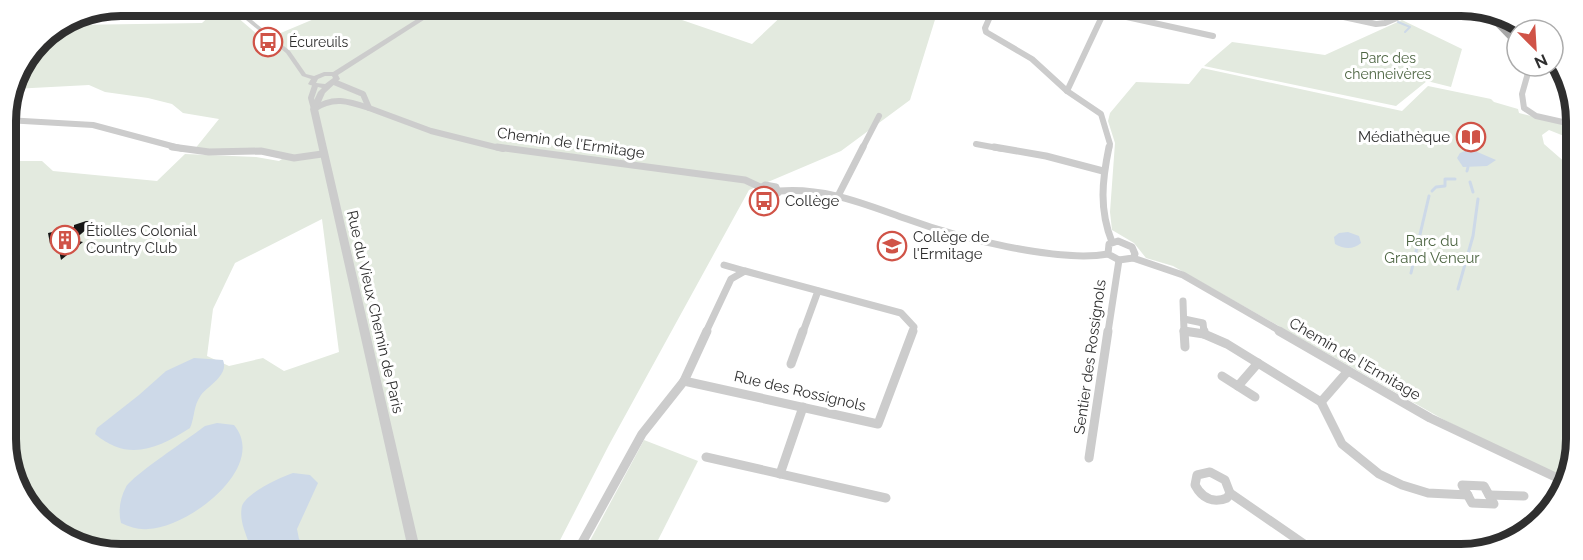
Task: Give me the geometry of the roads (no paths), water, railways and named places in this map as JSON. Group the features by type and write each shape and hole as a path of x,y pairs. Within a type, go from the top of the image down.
{"street":[{"path":"990,16 985,28 986,32 1032,59 1067,91 1101,114 1110,144 1103,171 1105,224 1112,242 1107,247 1108,254"},
{"path":"1067,91 1102,16"},
{"path":"1128,16 1213,36"},
{"path":"1339,16 1376,24 1400,16"},
{"path":"245,17 288,52 304,75 315,82 332,80"},
{"path":"314,109 322,92 332,80 426,17"},
{"path":"314,109 310,97 315,82 324,74 332,80"},
{"path":"1527,78 1522,104 1525,111 1532,115 1566,123"},
{"name":"Chemin de l'Ermitage","path":"332,80 363,94 369,108 431,132 513,151 746,180 760,187"},
{"path":"314,109 322,102 336,98 369,108"},
{"name":"Rue du Vieux Chemin de Paris","path":"314,109 322,154 413,544"},
{"path":"838,196 879,116"},
{"path":"17,121 93,125 171,147 202,151 261,152 294,158 322,154"},
{"path":"976,144 1046,156 1103,171"},
{"path":"779,191 773,185 760,187 758,192 764,197 774,197 779,191 798,189 838,196 876,206 954,234 1028,250 1091,256 1108,254 1119,260"},
{"name":"Chemin de l'Ermitage","path":"1112,242 1122,242 1132,247 1135,254 1133,258"},
{"name":"Chemin de l'Ermitage","path":"1119,260 1133,258 1183,275 1430,418 1559,478"},
{"name":"Sentier des Rossignols","path":"1089,458 1119,260"},
{"name":"Rue des Rossignols","path":"684,381 878,424 914,327 901,313 724,265"},
{"path":"581,544 642,434 684,381 731,279 745,271"},
{"path":"791,364 818,291"},
{"path":"1183,301 1185,347"},
{"path":"1184,319 1203,323 1204,334"},
{"path":"1184,331 1204,334 1227,344 1321,402 1342,444 1378,474 1428,493 1468,495 1462,485 1484,486 1489,495 1524,496"},
{"path":"1238,386 1257,363"},
{"path":"1321,402 1348,370"},
{"path":"1222,376 1255,397"},
{"path":"780,474 803,407"},
{"path":"706,457 886,498"},
{"path":"1230,493 1303,543"}],"water":[{"path":"1467,150 1496,160 1487,166 1463,167 1457,158 1460,153"},
{"path":"1348,232 1359,236 1361,243 1348,248 1335,244 1334,237 1339,233"},
{"path":"194,358 223,360 224,365 221,375 198,399 190,428 154,447 131,450 107,443 95,434 97,428 166,371"},
{"path":"217,423 234,425 242,441 241,459 233,476 219,492 202,507 165,526 141,529 121,523 121,500 131,481 205,426"},
{"path":"293,473 310,475 318,483 297,529 299,539 304,544 249,544 241,516 242,506 250,496"}],"waterway":[{"path":"1398,22 1410,27 1405,32"},
{"path":"1467,171 1468,167"},
{"path":"1432,191 1436,187 1445,186 1445,179 1455,179"},
{"path":"1470,182 1473,192"},
{"path":"1411,273 1429,196"},
{"path":"1458,289 1473,236 1478,199"}],"place":[{"name":"Écureuils","path":"268,42"},
{"name":"Médiathèque","path":"1471,137"},
{"name":"Collège","path":"764,201"},
{"name":"Étiolles Colonial Country Club","path":"65,240"},
{"name":"Collège de l'Ermitage","path":"892,246"}],"park label":[{"name":"Parc des chenneivères","path":"1388,66"},
{"name":"Parc du Grand Veneur","path":"1432,250"}]}
